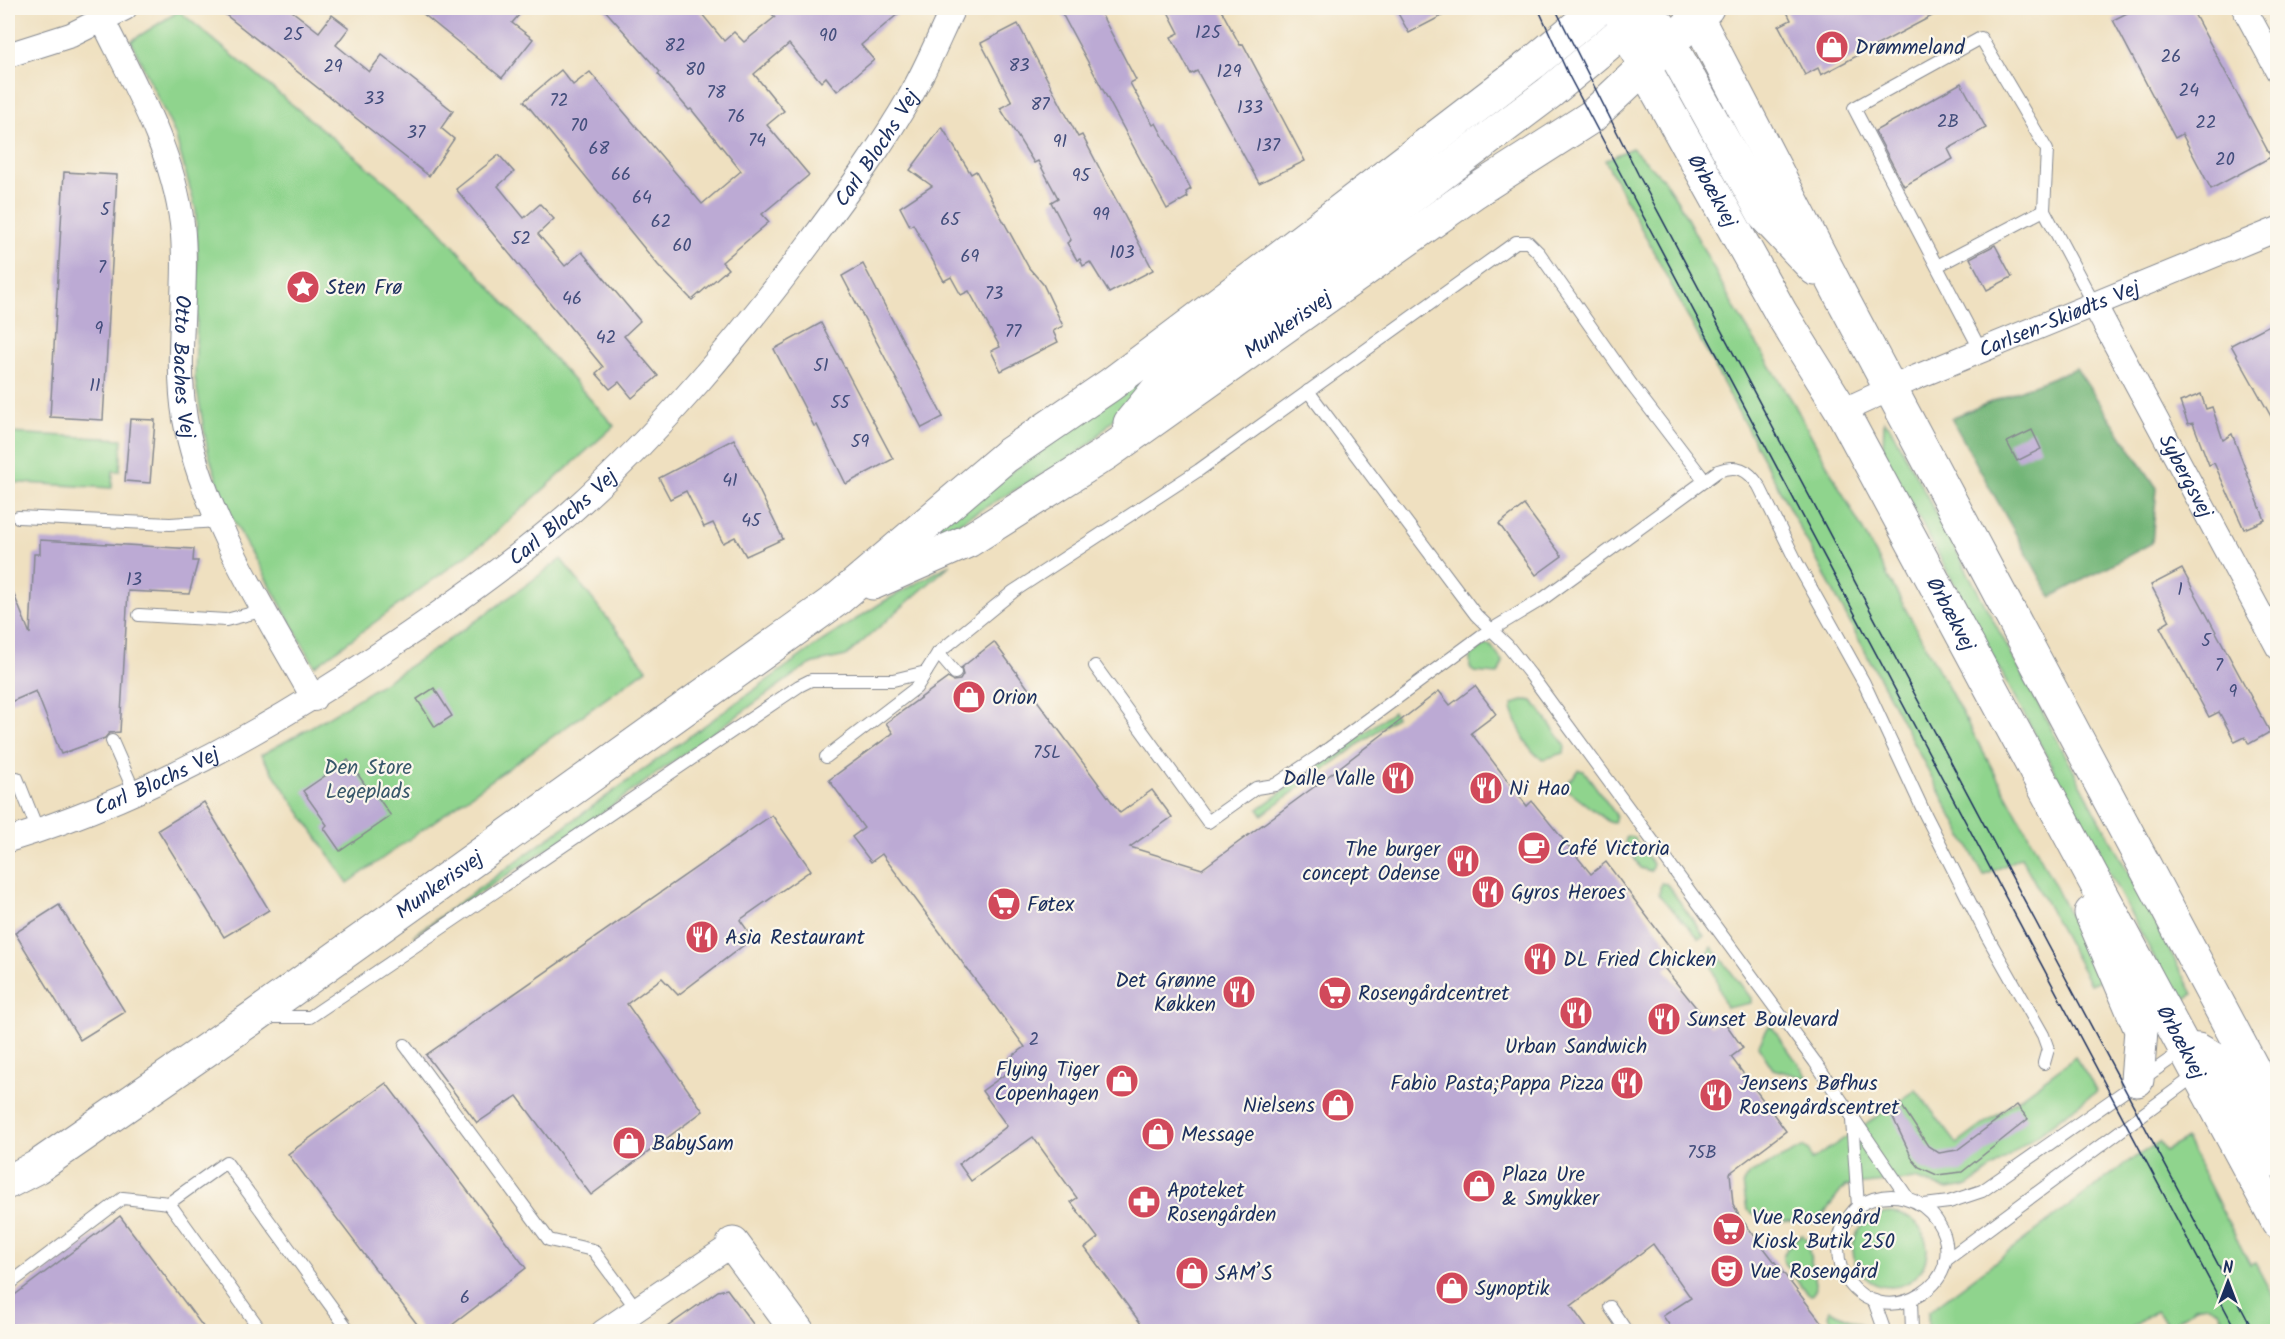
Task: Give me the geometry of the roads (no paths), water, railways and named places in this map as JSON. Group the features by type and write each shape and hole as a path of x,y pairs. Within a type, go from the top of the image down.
{"main road":[{"name":"Munkerisvej","path":"8,1182 37,1167 254,1017 839,598 1006,456 1110,385 1263,270 1570,21 1599,8"},
{"name":"Munkerisvej","path":"839,598 968,541 1107,453 1465,199 1591,117 1645,69 1666,13"},
{"name":"Ørbækvej","path":"1666,13 1765,216 1840,294 1891,388 2208,1044 2277,1222"},
{"path":"1107,453 1162,384 1542,98 1666,13 1862,294 1891,388"},
{"name":"Ørbækvej","path":"1645,69 1781,313 1842,411 2079,849 2208,1044 2277,1116"},
{"path":"2079,849 2092,917 2141,1030 2137,1080"},
{"path":"2208,1044 2277,1161"},
{"name":"Munkerisvej","path":"8,1205 37,1167"},
{"path":"733,1244 798,1332"}],"street":[{"path":"8,54 60,39 103,21 125,8"},
{"name":"Carl Blochs Vej","path":"8,840 38,831 178,773 314,699 445,610 570,512 680,403 769,299 842,200 912,93 953,8"},
{"path":"2244,8 2277,71"},
{"name":"Otto Baches Vej","path":"103,21 156,129 171,172 182,223 180,354 184,410 194,455 218,521 314,699"},
{"name":"Carlsen-Skiødts Vej","path":"1842,411 1891,388 2277,229"},
{"name":"Sybergsvej","path":"2094,304 2277,648"},
{"path":"603,1332 733,1244"}],"lane":[{"path":"1981,351 1854,108 1981,38 2047,150 2044,210 2094,304"},
{"path":"1936,266 2044,210"},
{"path":"826,758 916,688 939,653 1041,572 1199,470 1516,242 1528,242 1539,252 1631,384 1705,481"},
{"path":"1308,391 1476,615 1530,674 1815,1062 1906,1197"},
{"path":"1095,666 1208,822 1256,788 1275,785 1313,760 1492,630 1544,598 1705,481 1730,466 1742,468 1751,474 1759,486 1797,563 1864,682 1924,812 1987,936 2043,1035 2048,1049 2044,1063"},
{"path":"18,517 170,524 218,521"},
{"path":"139,615 226,620 265,610"},
{"path":"939,653 955,673"},
{"path":"254,1017 310,1017 799,686 811,680 893,680 926,672"},
{"path":"112,741 134,791"},
{"path":"17,777 38,831"},
{"path":"1924,1205 1949,1202 1982,1191 2137,1080 2208,1044"},
{"path":"1945,1261 1945,1236 1940,1224 1924,1205 1906,1197 1881,1195 1858,1206 1843,1225 1839,1236 1839,1262 1852,1286 1874,1301 1893,1303 1911,1300 1933,1285 1945,1261 2208,1044"},
{"path":"405,1046 549,1240 593,1250 636,1308"},
{"path":"1852,1119 1858,1206"},
{"path":"8,1284 123,1198 169,1203 226,1162 350,1332"},
{"path":"169,1203 262,1332"},
{"path":"1911,1300 1912,1332"},
{"path":"1874,1301 1885,1332"},
{"path":"1610,1307 1628,1332"}],"tram line":[{"path":"1538,8 1569,76 2237,1332"},
{"path":"1555,8 1638,174 2254,1332"}],"place":[{"name":"Drømmeland","path":"1832,47"},
{"name":"Sten Frø","path":"303,287"},
{"name":"Orion","path":"969,697"},
{"name":"Dalle Valle","path":"1398,778"},
{"name":"Ni Hao","path":"1486,788"},
{"name":"Café Victoria","path":"1534,848"},
{"name":"The burger concept Odense","path":"1463,861"},
{"name":"Gyros Heroes","path":"1488,892"},
{"name":"Føtex","path":"1004,904"},
{"name":"Asia Restaurant","path":"702,937"},
{"name":"DL Fried Chicken","path":"1540,959"},
{"name":"Det Grønne Køkken","path":"1239,992"},
{"name":"Rosengårdcentret","path":"1335,993"},
{"name":"Urban Sandwich","path":"1576,1013"},
{"name":"Sunset Boulevard","path":"1664,1019"},
{"name":"Flying Tiger Copenhagen","path":"1122,1081"},
{"name":"Fabio Pasta;Pappa Pizza","path":"1627,1083"},
{"name":"Jensens Bøfhus Rosengårdscentret","path":"1716,1095"},
{"name":"Nielsens","path":"1338,1105"},
{"name":"Message","path":"1158,1134"},
{"name":"BabySam","path":"629,1143"},
{"name":"Plaza Ure & Smykker","path":"1479,1186"},
{"name":"Apoteket Rosengården","path":"1144,1202"},
{"name":"Vue Rosengård Kiosk Butik 250","path":"1729,1229"},
{"name":"Vue Rosengård","path":"1727,1271"},
{"name":"SAM’S","path":"1192,1273"},
{"name":"Synoptik","path":"1452,1288"}],"park label":[{"name":"Den Store Legeplads","path":"368,779"}]}
